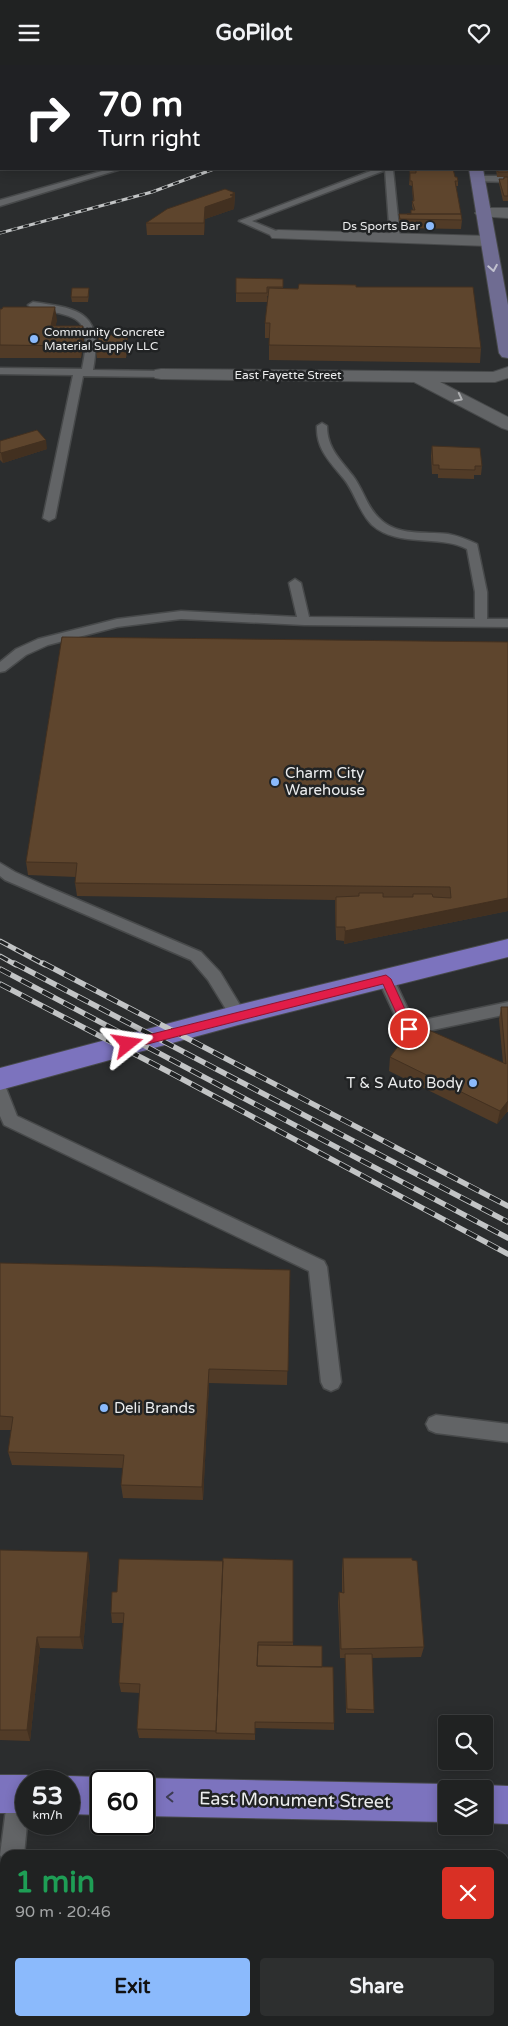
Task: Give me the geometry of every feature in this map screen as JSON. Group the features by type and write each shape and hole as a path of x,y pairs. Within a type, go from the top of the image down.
{"main road":[{"path":"0,1079 238,1015 508,948"},
{"name":"East Monument Street","path":"155,1797 438,1803"},
{"path":"493,1804 508,1805"}],"street":[{"path":"476,174 508,353"},
{"path":"483,213 508,213"},
{"path":"278,235 488,241"},
{"name":"East Fayette Street","path":"161,375 495,377 508,371"},
{"name":"East Fayette Street","path":"416,376 508,424"}],"lane":[{"path":"0,203 114,170"},
{"path":"389,170 395,238"},
{"path":"278,235 244,221 379,171"},
{"path":"476,174 508,179"},
{"path":"33,305 61,309 84,319 91,328 92,340 49,518"},
{"path":"0,371 161,375"},
{"path":"322,426 322,443 332,459 358,489 369,516 381,526 394,533 458,539 473,547 481,592 481,623"},
{"path":"295,583 304,621"},
{"path":"0,668 21,652 43,643 118,623 147,618 181,615 304,621 508,623"},
{"path":"0,867 10,876 196,956 214,976 238,1015"},
{"path":"386,979 409,1029 508,1008"},
{"path":"0,1093 10,1120 318,1267 331,1382"},
{"path":"436,1424 508,1433"},
{"path":"12,1850 15,1794"}],"building":[{"path":"416,170 453,170 458,181 455,181 461,214 411,214 411,210 415,210 412,201 414,201 410,173 416,173"},
{"path":"497,170 508,170 508,172 498,172"},
{"path":"504,177 508,177 508,196 504,196 499,179 504,179"},
{"path":"225,189 235,193 230,195 234,197 205,207 204,223 146,223 167,209"},
{"path":"399,214 461,214 462,220 400,219"},
{"path":"236,278 283,279 283,287 267,287 267,293 236,293"},
{"path":"299,284 356,285 356,287 473,287 481,348 269,345 270,323 265,323 269,288 298,289"},
{"path":"72,288 89,288 88,297 71,297"},
{"path":"3,307 55,307 51,326 83,326 80,346 0,345 0,309"},
{"path":"99,335 128,335 126,349 96,349"},
{"path":"37,430 46,440 0,452 0,441"},
{"path":"432,446 480,448 482,466 475,466 475,470 439,469 439,465 433,465"},
{"name":"Charm City Warehouse","path":"62,637 508,642 508,898 345,931 345,927 336,927 336,897 359,896 359,893 383,893 383,897 413,897 413,894 432,894 433,897 451,898 450,887 75,883 77,863 26,862"},
{"path":"501,1007 508,1007 508,1101 500,1111 390,1057 415,1024 506,1064"},
{"name":"Deli Brands","path":"0,1263 290,1270 288,1371 209,1369 202,1487 121,1485 124,1455 8,1452 13,1417 0,1416"},
{"path":"0,1550 88,1552 80,1637 37,1637 27,1730 0,1730"},
{"path":"223,1558 293,1560 293,1642 258,1642 257,1666 333,1667 334,1723 255,1722 255,1734 216,1733"},
{"path":"343,1558 412,1558 412,1560 417,1561 424,1647 341,1649 339,1592 344,1593"},
{"path":"119,1559 223,1561 216,1731 137,1729 140,1684 119,1683 124,1613 111,1613 112,1592 117,1592"},
{"path":"258,1645 322,1646 322,1667 257,1666"},
{"path":"345,1654 372,1654 374,1710 347,1709"}],"railway":[{"path":"0,233 152,192 211,170"},
{"path":"0,941 45,965"},
{"path":"0,956 16,965"},
{"path":"14,963 508,1222"},
{"path":"43,963 508,1206"},
{"path":"0,969 508,1238"},
{"path":"0,984 169,1072 508,1254"}],"place":[{"name":"Ds Sports Bar","path":"430,226"},
{"name":"Community Concrete Material Supply LLC","path":"34,339"},
{"name":"Charm City Warehouse","path":"275,782"},
{"name":"T & S Auto Body","path":"473,1083"},
{"name":"Deli Brands","path":"104,1408"}],"route":[{"path":"128,1044 386,979 409,1029"}]}
